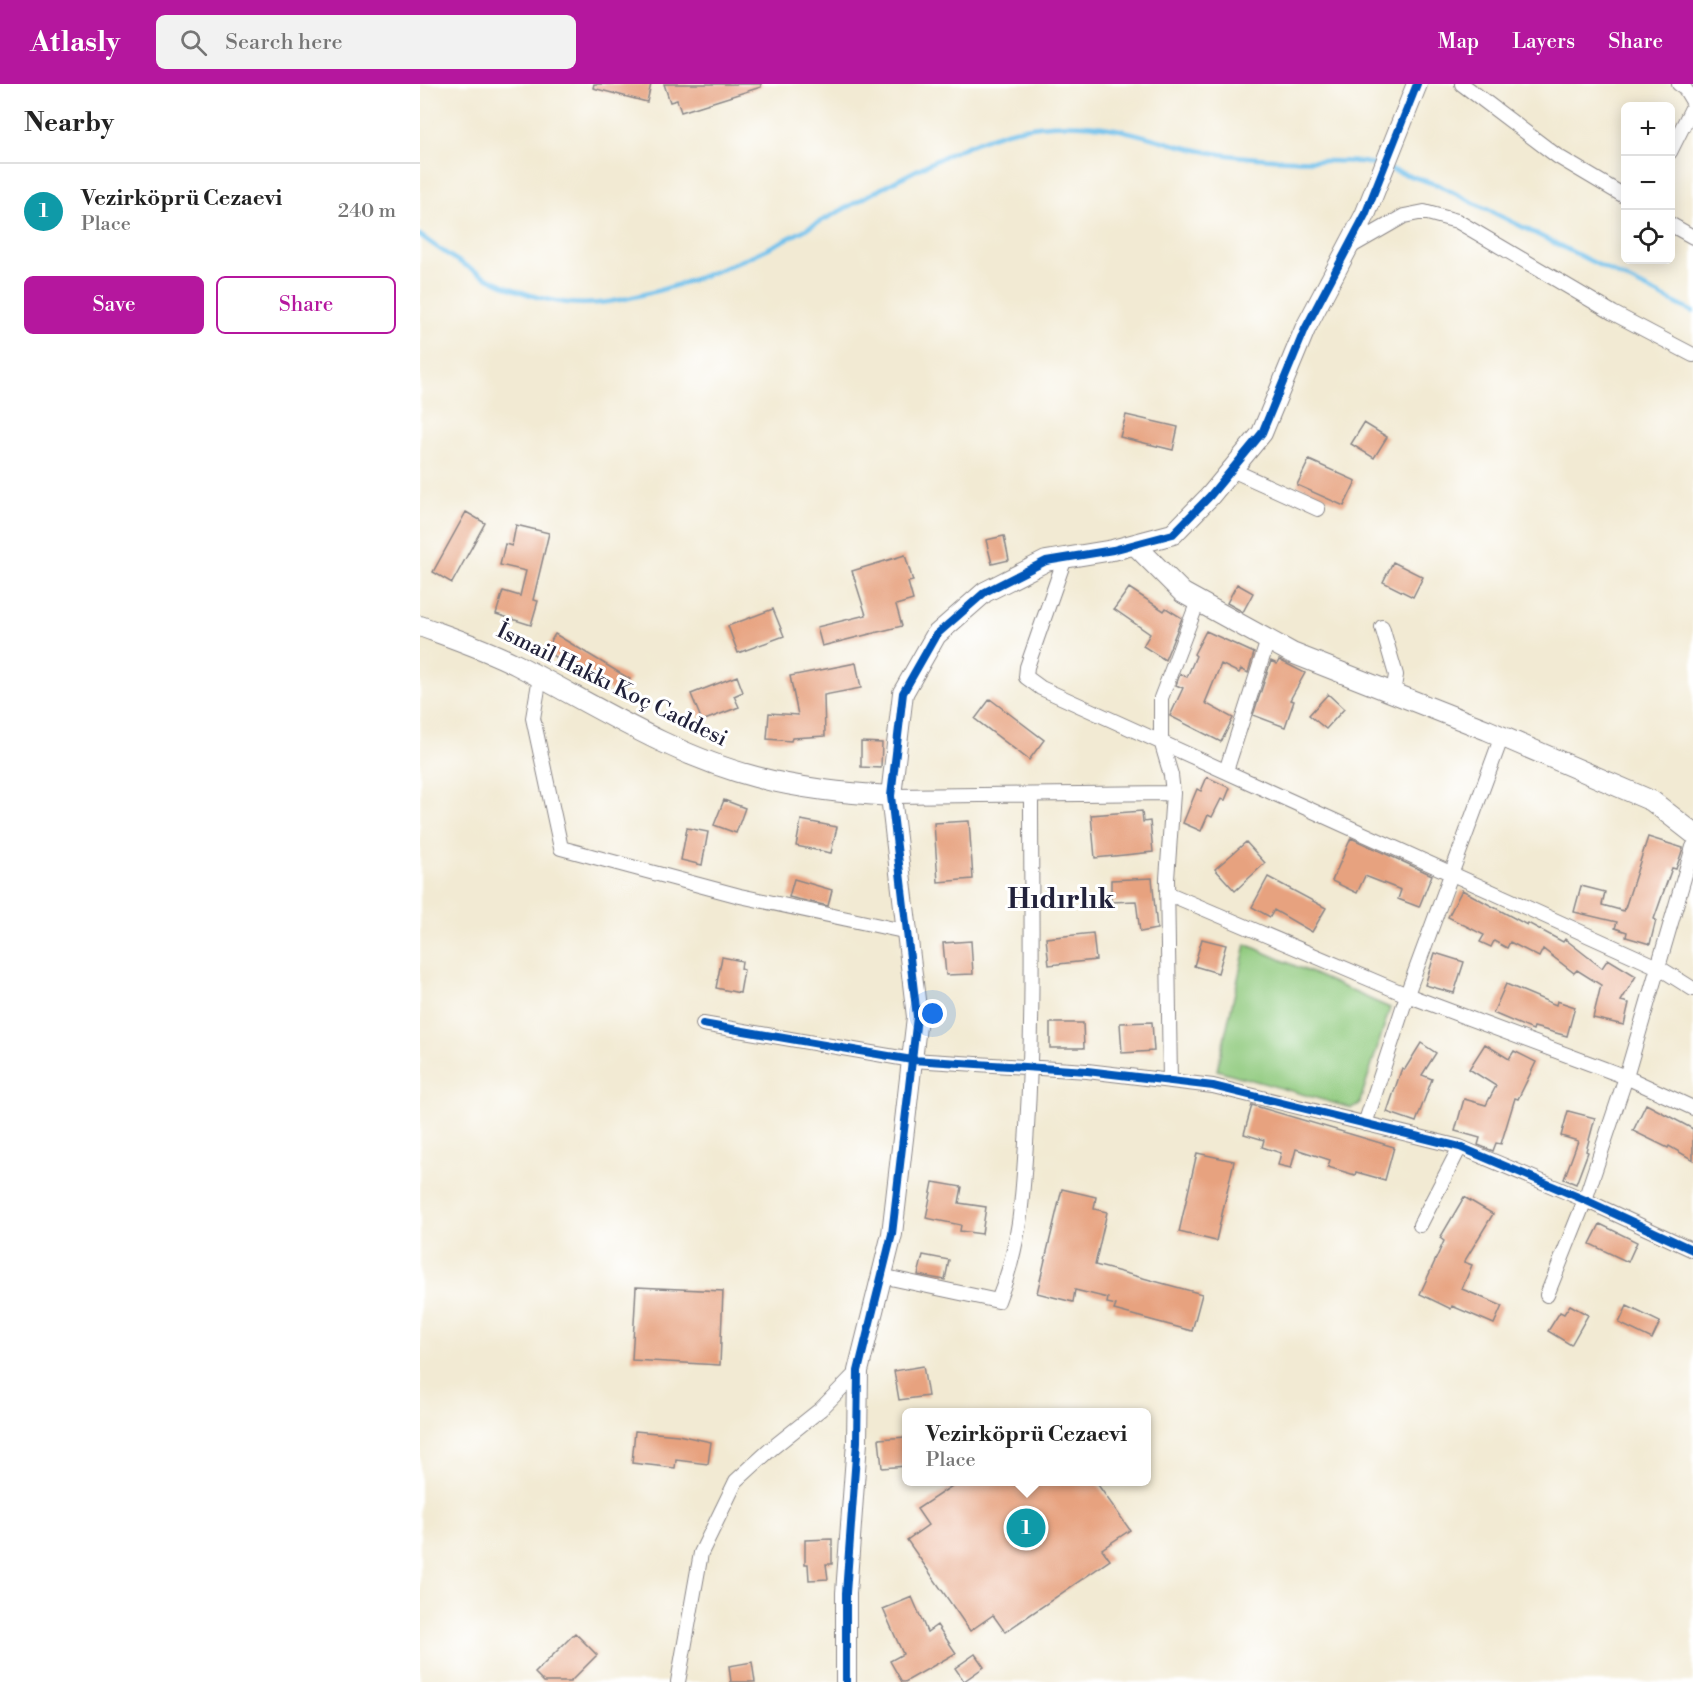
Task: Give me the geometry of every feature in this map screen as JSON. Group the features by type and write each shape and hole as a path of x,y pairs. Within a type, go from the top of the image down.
{"street":[{"path":"846,1682 846,1593 857,1442 858,1371 892,1234 917,1017 891,796 903,693 936,635 985,592 1046,561 1113,550 1173,534 1232,470 1262,433 1305,329 1365,215 1417,84"},
{"path":"1462,84 1557,156 1621,194"},
{"path":"1675,143 1693,104 1684,87 1679,84"},
{"path":"1348,248 1404,216 1424,212 1457,221 1613,313 1693,354"},
{"path":"1675,226 1693,237"},
{"path":"1232,470 1318,509"},
{"path":"1134,545 1183,593 1292,653 1502,736 1652,801 1693,834"},
{"path":"1065,558 1027,667 1026,676 1041,688 1658,967 1693,989"},
{"path":"1170,1081 1167,894 1173,793 1161,741 1161,698 1198,601"},
{"name":"İsmail Hakkı Koç Caddesi","path":"420,626 480,647 662,741 754,777 837,793 891,796"},
{"path":"1382,627 1396,675 1393,693"},
{"path":"1226,771 1268,640"},
{"path":"540,677 533,718 561,848 710,886 740,896 908,932"},
{"path":"1365,1124 1407,995 1502,736"},
{"path":"891,796 1173,793"},
{"path":"881,1276 998,1301 1019,1234 1031,1067 1031,795"},
{"path":"1547,1296 1585,1200 1626,1077 1693,847"},
{"path":"1167,894 1407,995 1626,1077 1693,1108"},
{"path":"703,1024 912,1060 1087,1071 1213,1086 1460,1147 1585,1200 1693,1250"},
{"path":"1420,1225 1460,1147"},
{"path":"678,1682 700,1553 736,1481 771,1449 822,1409 858,1371"}],"green space":[{"path":"1246,944 1390,1008 1359,1105 1351,1108 1217,1070"}],"building":[{"path":"594,84 651,84 647,102 593,88"},
{"path":"664,84 761,84 761,87 681,112 677,100 670,102"},
{"path":"1126,415 1178,427 1173,450 1120,437"},
{"path":"1364,423 1387,437 1374,458 1351,444"},
{"path":"1309,460 1356,481 1344,506 1297,485"},
{"path":"466,512 485,523 452,583 433,572"},
{"path":"516,525 549,533 533,600 538,601 531,625 496,614 503,591 520,596 526,571 500,565 505,544 512,546"},
{"path":"1004,536 1009,560 992,564 986,540"},
{"path":"905,555 913,581 908,582 913,600 896,605 902,626 822,646 817,627 866,615 852,571"},
{"path":"1393,562 1423,577 1413,597 1383,582"},
{"path":"1237,584 1253,593 1243,612 1227,603"},
{"path":"1129,588 1164,611 1166,608 1182,618 1165,660 1143,646 1150,634 1114,609"},
{"path":"773,609 784,636 738,653 728,626"},
{"path":"1206,631 1254,653 1248,673 1241,669 1239,673 1221,664 1205,703 1233,718 1221,742 1170,716 1183,688 1176,685 1180,674 1187,677 1196,656 1194,654"},
{"path":"555,634 630,679 620,696 545,651"},
{"path":"1279,660 1305,673 1290,700 1294,701 1285,727 1253,715 1271,661 1277,664"},
{"path":"856,663 861,688 824,695 825,736 792,738 791,741 767,739 769,713 798,715 790,676"},
{"path":"737,676 743,692 734,696 739,707 702,721 691,694"},
{"path":"1328,694 1344,709 1326,729 1309,715"},
{"path":"990,699 1044,740 1029,760 975,719"},
{"path":"861,742 882,743 881,768 861,767"},
{"path":"1207,777 1230,788 1225,800 1221,799 1212,817 1208,815 1201,831 1183,823 1197,789 1201,791"},
{"path":"724,800 745,808 736,833 714,825"},
{"path":"1142,811 1143,822 1150,821 1153,852 1095,858 1091,815"},
{"path":"801,820 837,827 831,853 796,846"},
{"path":"969,821 973,879 938,882 934,823"},
{"path":"687,828 708,832 702,865 681,860"},
{"path":"1648,837 1683,848 1676,869 1672,868 1654,919 1656,920 1650,944 1626,937 1627,932 1615,928 1617,922 1574,912 1581,886 1605,892 1602,905 1624,911"},
{"path":"1351,838 1432,875 1419,907 1398,899 1401,890 1365,876 1357,893 1332,881"},
{"path":"1246,842 1265,863 1235,891 1215,869"},
{"path":"1268,877 1326,908 1312,932 1274,910 1270,917 1252,907"},
{"path":"1152,878 1157,929 1140,932 1136,901 1111,902 1111,880"},
{"path":"794,879 832,890 828,906 789,897"},
{"path":"1462,890 1527,925 1528,923 1563,942 1565,939 1602,968 1608,959 1636,976 1621,1001 1629,1003 1624,1025 1593,1018 1601,985 1577,970 1574,973 1543,949 1539,957 1510,942 1507,948 1494,941 1491,947 1480,942 1484,935 1448,917"},
{"path":"1093,933 1096,960 1049,965 1046,938"},
{"path":"1202,939 1226,945 1218,973 1194,966"},
{"path":"971,941 973,974 946,975 943,943"},
{"path":"1435,953 1464,962 1454,993 1425,985"},
{"path":"722,957 742,961 741,969 744,970 740,993 716,988"},
{"path":"1506,984 1556,1005 1557,1001 1575,1007 1567,1036 1534,1027 1533,1030 1493,1013"},
{"path":"1152,1022 1154,1051 1122,1053 1120,1023"},
{"path":"1050,1023 1083,1023 1084,1048 1050,1048"},
{"path":"1421,1043 1436,1053 1422,1075 1432,1079 1416,1122 1387,1112 1402,1068 1405,1069"},
{"path":"1485,1044 1509,1059 1514,1051 1536,1062 1518,1099 1515,1098 1501,1144 1496,1143 1493,1151 1478,1145 1480,1138 1455,1131 1464,1099 1486,1105 1496,1086 1469,1069"},
{"path":"1646,1104 1693,1129 1693,1160 1669,1146 1668,1148 1633,1131"},
{"path":"1252,1105 1394,1147 1385,1180 1328,1167 1330,1160 1296,1149 1291,1168 1278,1165 1281,1153 1262,1147 1264,1140 1244,1134"},
{"path":"1568,1111 1595,1118 1586,1151 1588,1152 1576,1184 1564,1179 1578,1141 1561,1136"},
{"path":"1197,1153 1234,1161 1216,1241 1179,1232"},
{"path":"933,1182 962,1187 959,1203 986,1207 982,1234 960,1231 961,1225 926,1218"},
{"path":"1062,1189 1096,1197 1094,1209 1107,1212 1095,1265 1202,1294 1192,1331 1114,1310 1116,1305 1107,1303 1108,1298 1075,1290 1073,1302 1037,1293"},
{"path":"1464,1197 1493,1214 1464,1262 1472,1265 1462,1289 1502,1306 1494,1324 1452,1306 1451,1309 1420,1294 1444,1241 1440,1238"},
{"path":"1600,1224 1637,1242 1628,1262 1590,1244"},
{"path":"923,1255 949,1260 945,1280 918,1275"},
{"path":"636,1287 723,1291 720,1365 632,1360"},
{"path":"1570,1305 1588,1315 1571,1345 1548,1331 1560,1312 1564,1314"},
{"path":"1627,1306 1660,1322 1652,1339 1619,1323"},
{"path":"923,1366 928,1396 899,1400 894,1371"},
{"path":"635,1431 678,1435 711,1442 708,1464 676,1460 675,1468 632,1463"},
{"path":"902,1437 902,1466 882,1468 879,1439"},
{"path":"952,1486 1099,1486 1130,1530 1102,1549 1110,1560 1005,1632 993,1615 970,1631 907,1540 928,1525 917,1509"},
{"path":"832,1539 832,1564 826,1564 828,1579 809,1580 808,1564 805,1564 805,1540"},
{"path":"912,1597 927,1632 937,1625 956,1653 902,1682 890,1661 903,1654 883,1609"},
{"path":"575,1633 597,1655 570,1682 544,1682 535,1673"},
{"path":"975,1654 984,1667 964,1681 955,1668"},
{"path":"752,1662 755,1682 731,1682 729,1666"}],"waterway":[{"path":"420,235 454,259 509,288 549,300 579,304 599,303 649,293 710,274 797,234 947,155 982,140 1015,130 1052,125 1090,126 1115,129 1227,155 1286,160 1363,162 1378,166"},
{"path":"1389,169 1438,185 1693,312"}],"cycle path":[{"path":"846,1682 846,1593 857,1442 858,1371 892,1234 917,1017 891,796 903,693 936,635 985,592 1046,561 1113,550 1173,534 1210,496 1262,433 1305,329 1365,215 1417,84"},
{"path":"703,1024 912,1060 1087,1071 1213,1086 1460,1147 1585,1200 1693,1250"}],"place":[{"name":"Vezirköprü Cezaevi","path":"1026,1528"}],"district":[{"name":"Hıdırlık","path":"1061,899"}]}
